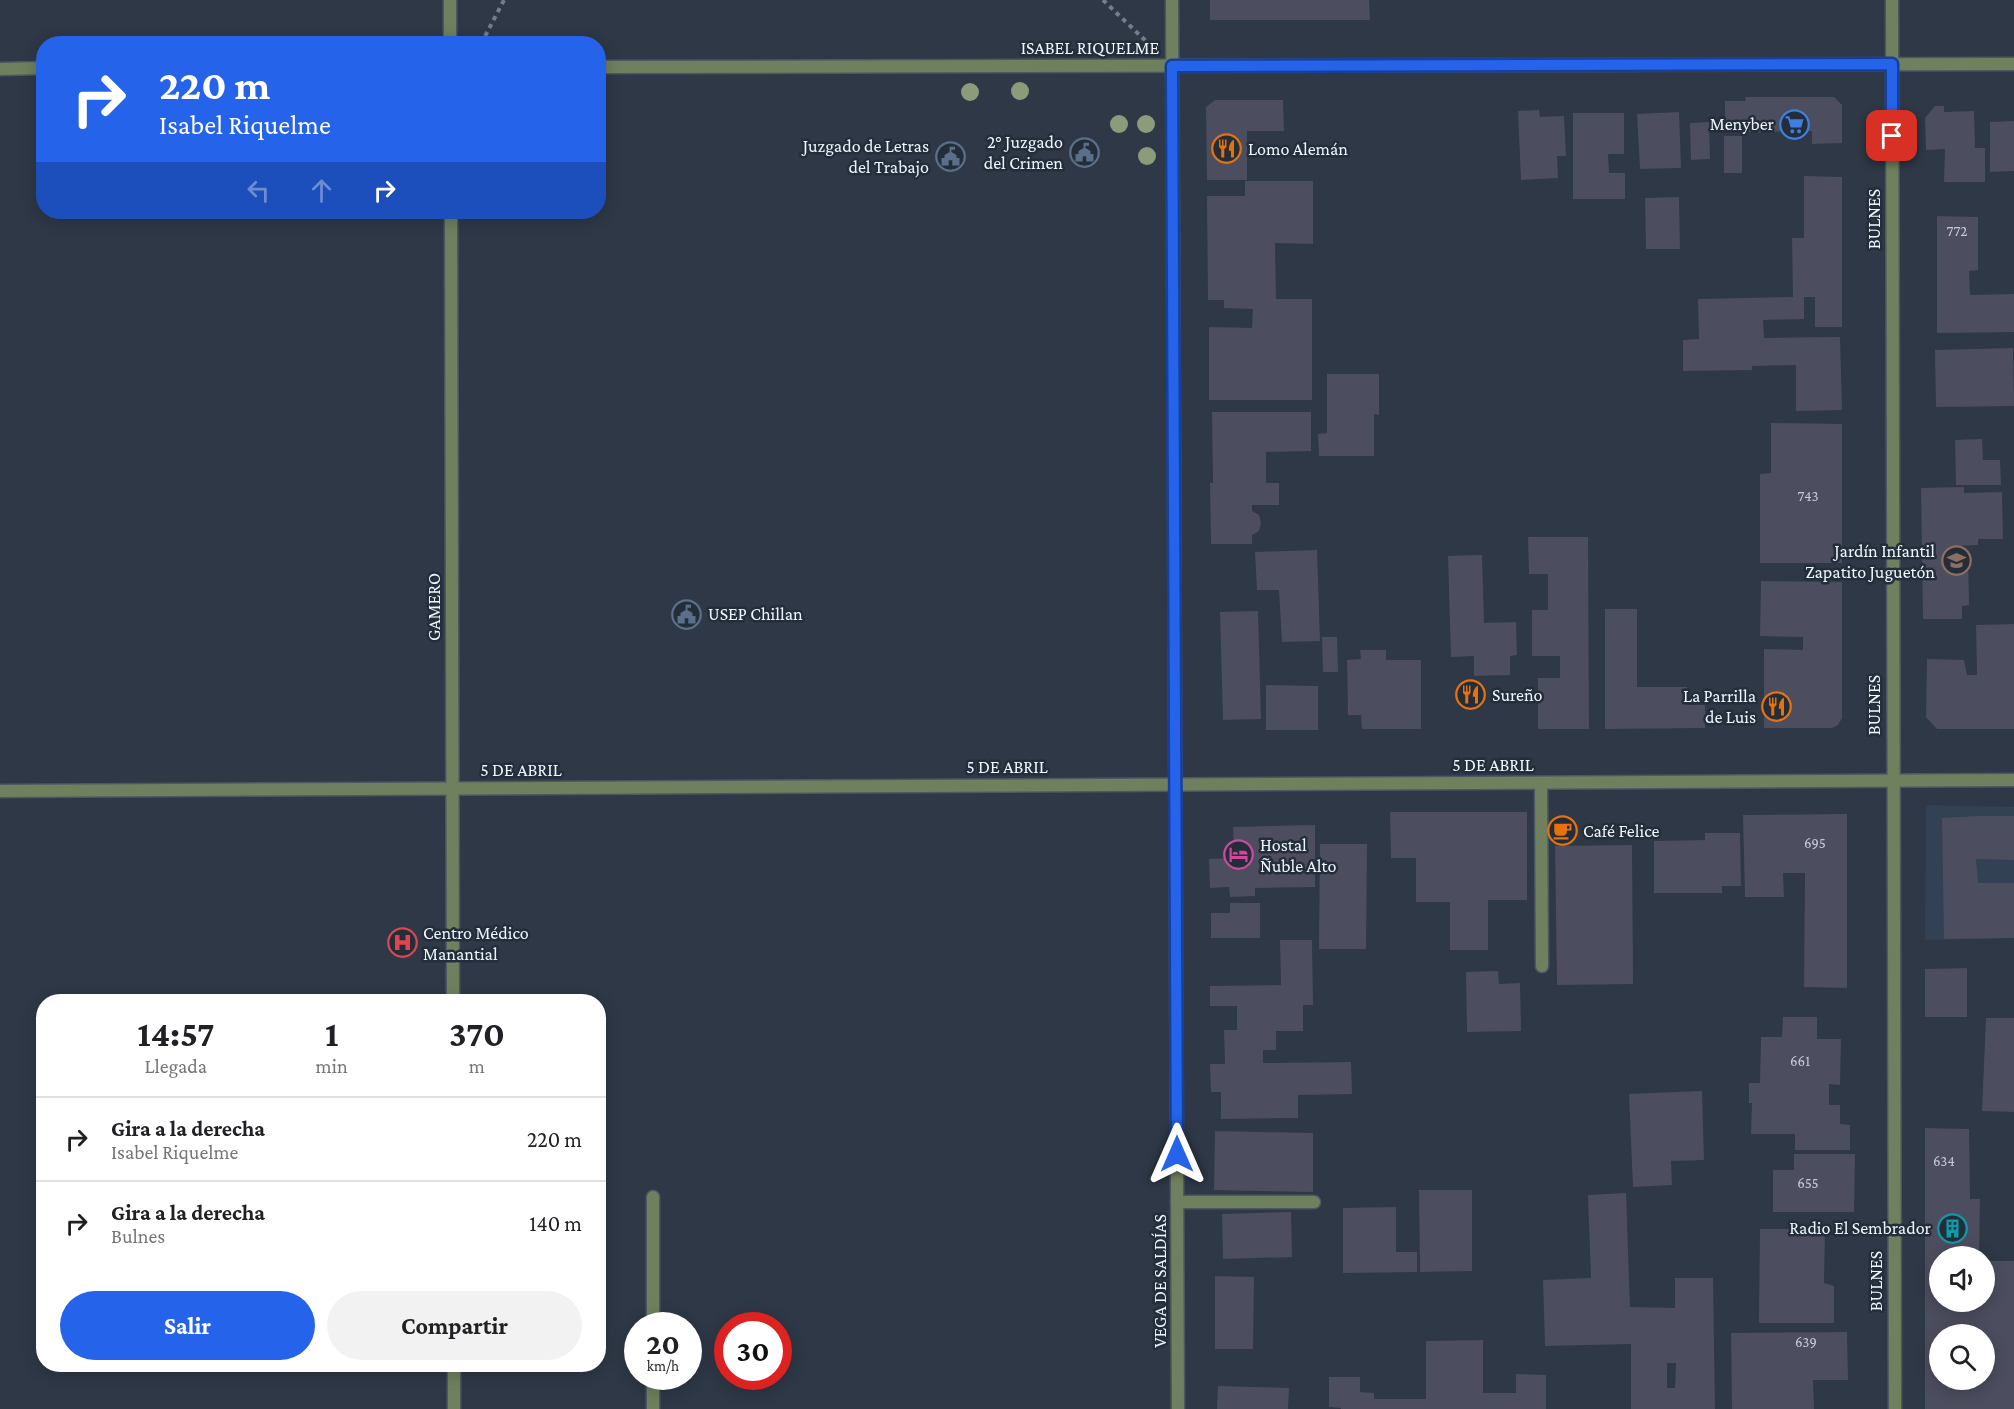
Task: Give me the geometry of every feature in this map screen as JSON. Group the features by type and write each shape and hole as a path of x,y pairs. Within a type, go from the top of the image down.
{"street":[{"path":"450,0 450,36"},
{"name":"VEGA DE SALDÍAS","path":"1172,0 1178,1409"},
{"name":"BULNES","path":"1892,0 1895,1409"},
{"name":"ISABEL RIQUELME","path":"606,67 2014,64"},
{"path":"0,69 36,68"},
{"name":"GAMERO","path":"451,219 453,994"},
{"name":"5 DE ABRIL","path":"0,791 2014,780"},
{"path":"1540,783 1542,966"},
{"path":"653,1197 653,1312"},
{"path":"1177,1202 1314,1202"},
{"path":"454,1372 454,1409"},
{"path":"653,1390 653,1409"}],"path":[{"path":"485,36 504,0"},
{"path":"1102,0 1172,66"}],"shaded area":[{"path":"1926,805 2014,807 2014,938 1925,940"}],"building":[{"path":"1210,0 1369,0 1370,20 1210,20"},
{"path":"1745,97 1834,97 1842,105 1842,143 1812,144 1812,131 1746,132 1746,124 1725,125 1725,101 1746,101"},
{"path":"1215,100 1283,100 1284,131 1247,131 1247,180 1207,180 1206,107"},
{"path":"1935,106 1944,106 1944,112 1974,111 1975,148 1985,148 1985,182 1944,182 1945,149 1926,150 1925,118"},
{"path":"1539,110 1540,117 1564,116 1566,156 1557,156 1558,178 1521,180 1518,111"},
{"path":"1679,112 1681,168 1640,169 1637,114"},
{"path":"1573,113 1624,113 1624,154 1608,154 1609,173 1625,173 1625,199 1573,199"},
{"path":"2014,121 2014,171 1990,172 1990,122"},
{"path":"1709,122 1710,159 1691,160 1690,123"},
{"path":"1724,136 1742,136 1742,173 1724,173"},
{"path":"1804,176 1842,177 1842,327 1815,327 1815,297 1804,297 1804,319 1763,320 1764,338 1840,337 1842,410 1796,411 1796,365 1752,366 1752,370 1683,371 1683,340 1699,339 1698,299 1793,297 1792,238 1804,238"},
{"path":"1245,181 1313,181 1313,244 1275,243 1276,299 1312,299 1312,400 1209,400 1209,327 1252,328 1253,309 1224,308 1224,300 1208,300 1207,196 1245,196"},
{"path":"1679,197 1680,249 1646,249 1645,198"},
{"path":"1937,216 1978,217 1978,270 1969,271 1970,295 2014,294 2014,332 1937,333"},
{"path":"2013,348 2014,406 1936,407 1935,350"},
{"path":"1327,374 1379,374 1379,415 1374,414 1374,456 1319,456 1318,434 1327,433"},
{"path":"1212,412 1311,412 1311,451 1266,452 1266,483 1279,483 1279,505 1252,505 1252,511 1259,515 1261,523 1259,531 1252,535 1252,544 1211,544"},
{"path":"1771,423 1842,424 1842,563 1760,563 1760,474 1771,473"},
{"path":"1982,439 1983,460 2000,460 2001,485 1956,485 1955,440"},
{"path":"1964,487 1964,493 2002,492 2003,539 1978,539 1978,545 1959,546 1959,554 1968,554 1969,605 1962,606 1962,619 1923,619 1921,488"},
{"path":"1528,537 1588,537 1589,729 1538,729 1538,678 1560,678 1560,656 1532,656 1532,610 1548,610 1548,574 1529,574"},
{"path":"1317,550 1320,641 1282,642 1279,590 1257,590 1255,552"},
{"path":"1482,555 1484,623 1516,622 1517,655 1510,656 1510,675 1474,676 1474,656 1451,657 1448,556"},
{"path":"1761,581 1842,582 1842,718 1838,725 1832,728 1764,728 1764,649 1803,650 1803,637 1760,636"},
{"path":"1605,609 1637,609 1637,687 1687,687 1687,705 1705,705 1705,728 1605,729"},
{"path":"1258,611 1261,719 1223,720 1220,612"},
{"path":"2014,624 2014,729 1937,729 1926,717 1927,659 1964,660 1967,675 1977,675 1976,625"},
{"path":"1322,637 1337,637 1338,672 1323,672"},
{"path":"1360,650 1386,650 1386,660 1421,660 1421,729 1362,729 1361,715 1348,715 1347,660 1361,659"},
{"path":"1266,685 1318,686 1318,730 1266,730"},
{"path":"1390,812 1527,812 1527,900 1488,900 1488,950 1450,950 1450,902 1416,902 1416,858 1391,858"},
{"path":"1847,814 1847,988 1804,987 1805,873 1783,873 1784,897 1745,897 1743,815"},
{"path":"2014,816 2014,860 1976,859 1978,883 2014,883 2014,938 1944,939 1942,818"},
{"path":"1315,825 1315,887 1255,888 1255,896 1230,897 1229,887 1210,888 1209,859 1234,858 1233,827"},
{"path":"1705,833 1740,833 1741,886 1722,886 1722,893 1654,893 1654,841 1705,840"},
{"path":"1320,844 1367,844 1366,949 1319,949"},
{"path":"1632,845 1633,984 1557,985 1555,846"},
{"path":"1230,903 1260,903 1260,938 1211,938 1211,913 1230,913"},
{"path":"1280,940 1312,940 1313,1005 1303,1005 1303,1031 1276,1031 1276,1050 1263,1050 1263,1063 1351,1062 1352,1094 1298,1095 1298,1118 1221,1119 1221,1092 1211,1092 1210,1064 1225,1064 1224,1030 1237,1030 1237,1006 1210,1006 1210,986 1281,985"},
{"path":"1967,968 1967,1017 1925,1017 1925,969"},
{"path":"1498,971 1499,984 1520,983 1521,1031 1467,1032 1466,972"},
{"path":"1783,1017 1817,1017 1817,1039 1841,1039 1840,1085 1829,1084 1829,1105 1840,1105 1840,1124 1850,1125 1850,1150 1795,1150 1795,1134 1751,1134 1752,1103 1749,1103 1749,1083 1760,1083 1761,1037 1782,1037"},
{"path":"1986,1018 2014,1018 2014,1112 1982,1111"},
{"path":"1702,1091 1704,1160 1671,1161 1672,1185 1633,1187 1629,1094"},
{"path":"1925,1128 1969,1129 1970,1199 1980,1199 1979,1246 1929,1246 1929,1312 1995,1312 1995,1261 2014,1261 2014,1409 1925,1409"},
{"path":"1215,1131 1313,1133 1313,1192 1214,1190"},
{"path":"1794,1154 1855,1154 1854,1212 1773,1212 1773,1170 1794,1170"},
{"path":"1419,1190 1472,1190 1472,1271 1420,1272"},
{"path":"1626,1193 1630,1307 1675,1308 1675,1278 1713,1278 1715,1409 1631,1409 1631,1344 1545,1346 1543,1280 1591,1278 1588,1195","holes":["1667,1363 1676,1363 1675,1388 1667,1388"]},
{"path":"1396,1207 1396,1252 1417,1252 1417,1272 1343,1273 1343,1208"},
{"path":"1291,1212 1292,1257 1223,1259 1222,1214"},
{"path":"1760,1229 1825,1229 1824,1283 1834,1286 1834,1323 1759,1323"},
{"path":"1215,1276 1254,1277 1253,1349 1215,1349"},
{"path":"1847,1332 1848,1380 1813,1380 1814,1409 1732,1409 1731,1333"},
{"path":"1483,1340 1483,1393 1516,1393 1516,1374 1546,1375 1546,1409 1341,1409 1329,1407 1329,1377 1360,1377 1360,1392 1374,1393 1374,1399 1426,1399 1426,1341"},
{"path":"1218,1386 1289,1388 1288,1409 1217,1409"}],"place":[{"name":"Menyber","path":"1795,124"},
{"name":"Lomo Alemán","path":"1227,149"},
{"name":"2° Juzgado del Crimen","path":"1084,152"},
{"name":"Juzgado de Letras del Trabajo","path":"950,156"},
{"name":"Jardín Infantil Zapatito Juguetón","path":"1956,561"},
{"name":"USEP Chillan","path":"687,614"},
{"name":"Sureño","path":"1471,695"},
{"name":"La Parrilla de Luis","path":"1777,706"},
{"name":"Café Felice","path":"1562,831"},
{"name":"Hostal Ñuble Alto","path":"1239,855"},
{"name":"Centro Médico Manantial","path":"402,943"},
{"name":"Radio El Sembrador","path":"1952,1228"}],"route":[{"path":"1177,1154 1172,66 1892,64 1892,136"}]}
